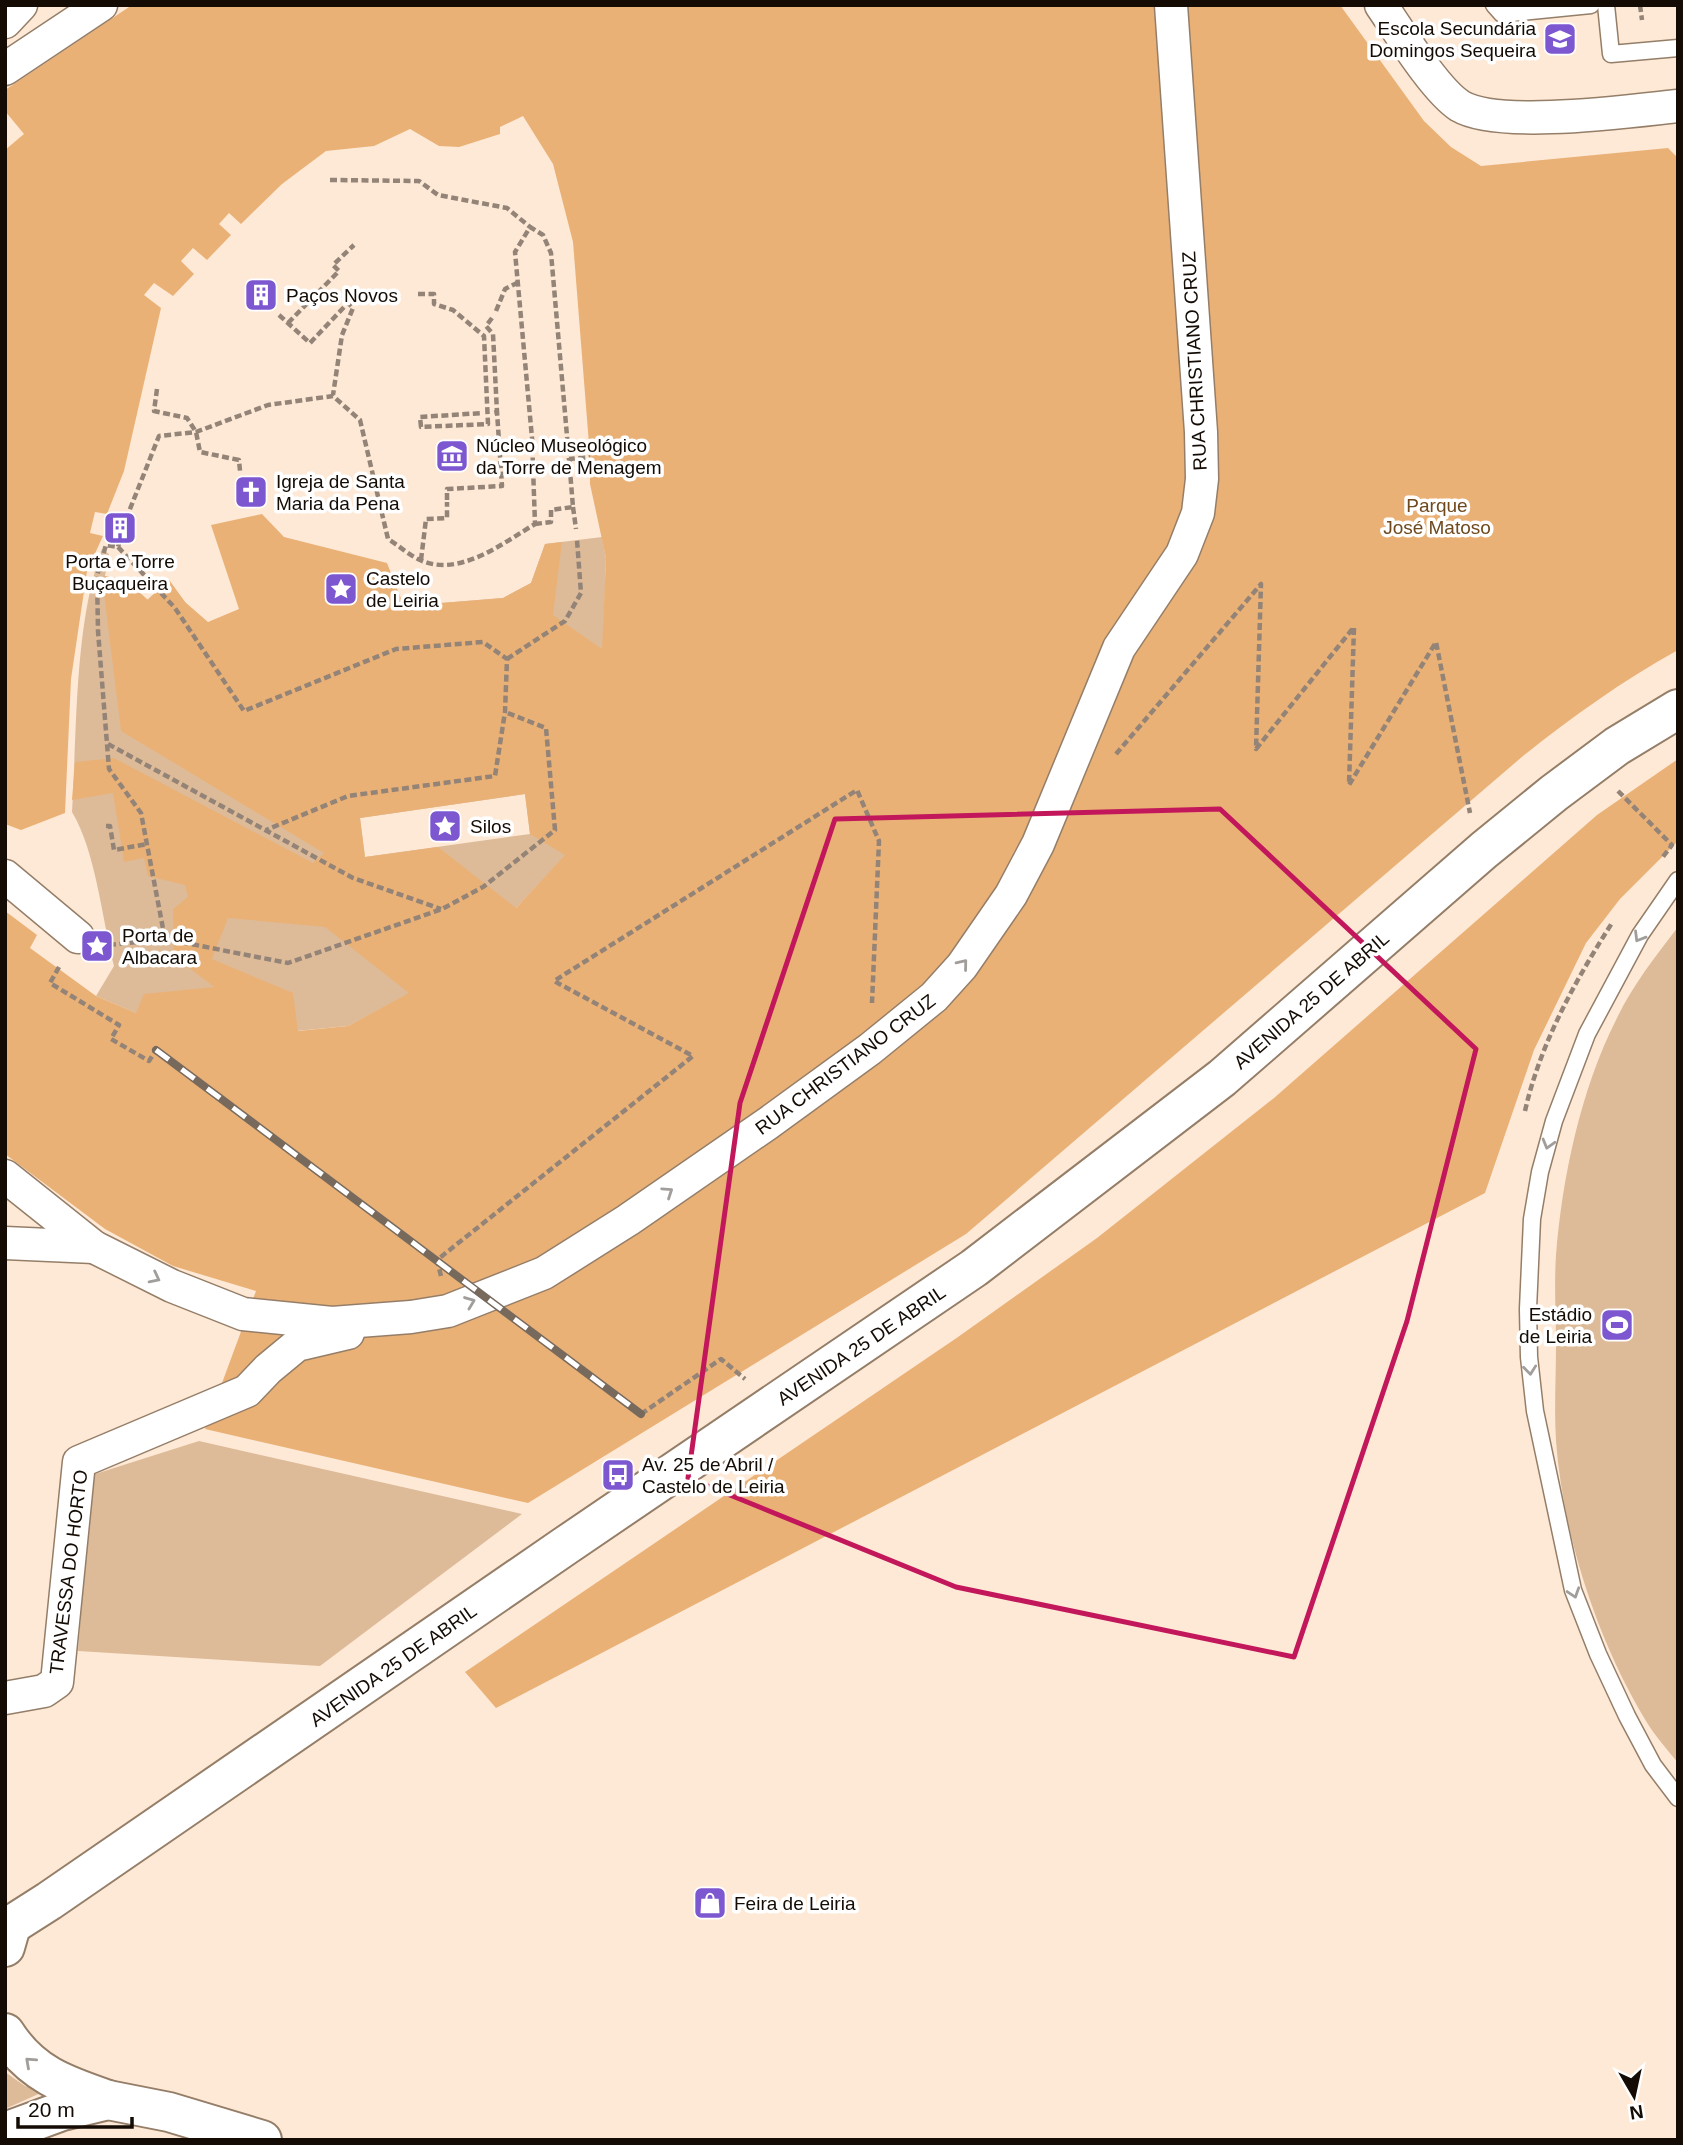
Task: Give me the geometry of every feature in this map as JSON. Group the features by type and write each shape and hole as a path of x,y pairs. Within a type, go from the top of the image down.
{"main road":[{"name":"AVENIDA 25 DE ABRIL","path":"7,1934 974,1268 1222,1078 1483,850 1544,801 1616,746 1678,709"},
{"path":"5,2033 16,2049 37,2069 60,2084 108,2100 169,2112 261,2140"},
{"path":"5,2132 62,2111 108,2100"}],"street":[{"path":"5,22 21,5"},
{"path":"5,69 101,5"},
{"name":"RUA CHRISTIANO CRUZ","path":"94,1247 172,1286 243,1314 332,1323 448,1311 544,1273 671,1191 870,1049 934,997 979,943 1011,895 1038,844 1119,648 1182,554 1198,513 1202,478 1200,432 1171,5"},
{"path":"1381,5 1449,97 1475,112 1567,117 1678,106"},
{"path":"5,876 78,937"},
{"path":"5,1176 94,1247"},
{"path":"5,1243 94,1247"},
{"name":"TRAVESSA DO HORTO","path":"5,1698 44,1691 57,1682 79,1462 247,1391 268,1369 298,1345 433,1313"}],"lane":[{"path":"1494,5 1502,14 1591,5"},
{"path":"1606,5 1611,54 1678,48"},
{"path":"1678,880 1640,935 1587,1034 1554,1121 1540,1172 1532,1219 1528,1309 1529,1357 1535,1411 1573,1590 1598,1654 1627,1716 1653,1765 1678,1798"}],"path":[{"path":"1640,5 1642,20"},
{"path":"330,180 419,181 438,195 507,208 543,235 551,253 576,529"},
{"path":"530,227 515,253 532,438 534,524"},
{"path":"288,323 339,271 333,265 354,244"},
{"path":"496,311 505,289 518,282"},
{"path":"418,294 434,293 434,304 453,310 484,336 488,424 469,427 421,427 420,416 483,413"},
{"path":"279,315 310,344 348,303 353,308 342,335 333,396"},
{"path":"421,560 426,519 447,518 447,489 502,486 495,412 493,334 486,326 492,318"},
{"path":"158,389 153,411 187,418 196,432 200,452 239,460 240,471"},
{"path":"127,519 159,436 196,432 268,405 333,396 360,420 388,539 421,560 443,565 468,561 491,551 534,524 551,522 551,510 573,507"},
{"path":"569,458 590,457"},
{"path":"118,547 120,540"},
{"path":"507,659 565,621 581,593 577,540"},
{"path":"165,939 141,813 109,769 97,631 97,576 106,545 118,547 175,608 244,710 396,649 483,642 507,659"},
{"path":"1109,761 1261,584 1256,749 1354,627 1349,785 1436,642 1471,815"},
{"path":"267,830 348,796 495,776 505,712 507,659"},
{"path":"108,945 165,939 288,963 442,909 483,887 555,830 547,727 505,712"},
{"path":"107,744 353,878 442,909"},
{"path":"437,1260 693,1056 554,981 857,790 879,841 870,1049"},
{"path":"106,826 110,826 114,850 147,844"},
{"path":"78,937 50,983 119,1025 111,1039 149,1061 156,1050"},
{"path":"641,1414 721,1359 750,1383"}],"highlighted area":[{"path":"1220,809 1476,1049 1407,1321 1294,1657 956,1587 688,1478 740,1103 835,819"}],"shaded area":[{"path":"602,537 606,558 603,650 566,855 516,908 409,994 348,1026 244,1036 173,1029 96,996 114,966 93,866 72,812 78,678 86,611 102,549 109,554 105,576 126,580 147,600 169,580 238,675 404,606 503,598 531,583 545,544","holes":["525,794 530,834 365,857 360,818"]},
{"name":"Estádio de Leiria","path":"1678,927 1678,1763 1650,1727 1628,1690 1598,1622 1575,1550 1566,1513 1556,1441 1555,1289 1563,1196 1583,1104 1604,1047 1629,995"},
{"path":"199,1441 522,1514 320,1666 78,1651 92,1475"},
{"path":"5,2072 25,2086 43,2092 5,2109"}],"green space":[{"name":"Parque José Matoso","path":"132,5 1340,5 1424,121 1451,147 1481,166 1668,148 1678,158 1678,650 1598,700 1523,756 966,1234 528,1503 205,1429 256,1291 173,1266 105,1229 5,1154 5,911 37,935 30,948 96,996 136,1013 144,994 214,987 174,956 173,909 188,897 185,885 148,876 144,858 124,862 113,793 72,800 75,762 114,758 313,863 324,853 121,731 104,593 105,576 126,580 148,600 169,580 185,602 208,622 239,609 211,525 262,514 284,537 387,563 404,606 503,598 531,583 545,544 562,542 553,615 602,649 606,558 590,484 573,242 553,164 523,116 500,127 500,134 459,147 439,146 410,129 374,146 326,151 282,184 241,224 229,213 219,224 231,235 207,260 193,248 181,261 194,274 173,296 154,283 144,295 161,308 124,471 107,514 95,512 90,533 103,536 87,571 71,679 65,813 21,830 5,824 5,150 24,134 5,111 5,90","holes":["525,794 530,834 565,855 516,908 438,847 365,857 360,818","228,918 325,927 409,993 348,1026 298,1031 293,993 212,959"]},
{"path":"1678,759 1678,841 1620,899 1586,943 1534,1050 1485,1193 496,1708 465,1672 958,1337 1097,1238 1274,1098 1597,815"}],"railway":[{"path":"156,1050 641,1414"}],"place":[{"name":"Escola Secundária Domingos Sequeira","path":"1560,39"},
{"name":"Paços Novos","path":"261,295"},
{"name":"Núcleo Museológico da Torre de Menagem","path":"452,456"},
{"name":"Igreja de Santa Maria da Pena","path":"251,492"},
{"name":"Porta e Torre Buçaqueira","path":"120,528"},
{"name":"Castelo de Leiria","path":"341,589"},
{"name":"Silos","path":"445,826"},
{"name":"Porta de Albacara","path":"97,946"},
{"name":"Estádio de Leiria","path":"1617,1325"},
{"name":"Av. 25 de Abril / Castelo de Leiria","path":"618,1475"},
{"name":"Feira de Leiria","path":"710,1903"}]}
